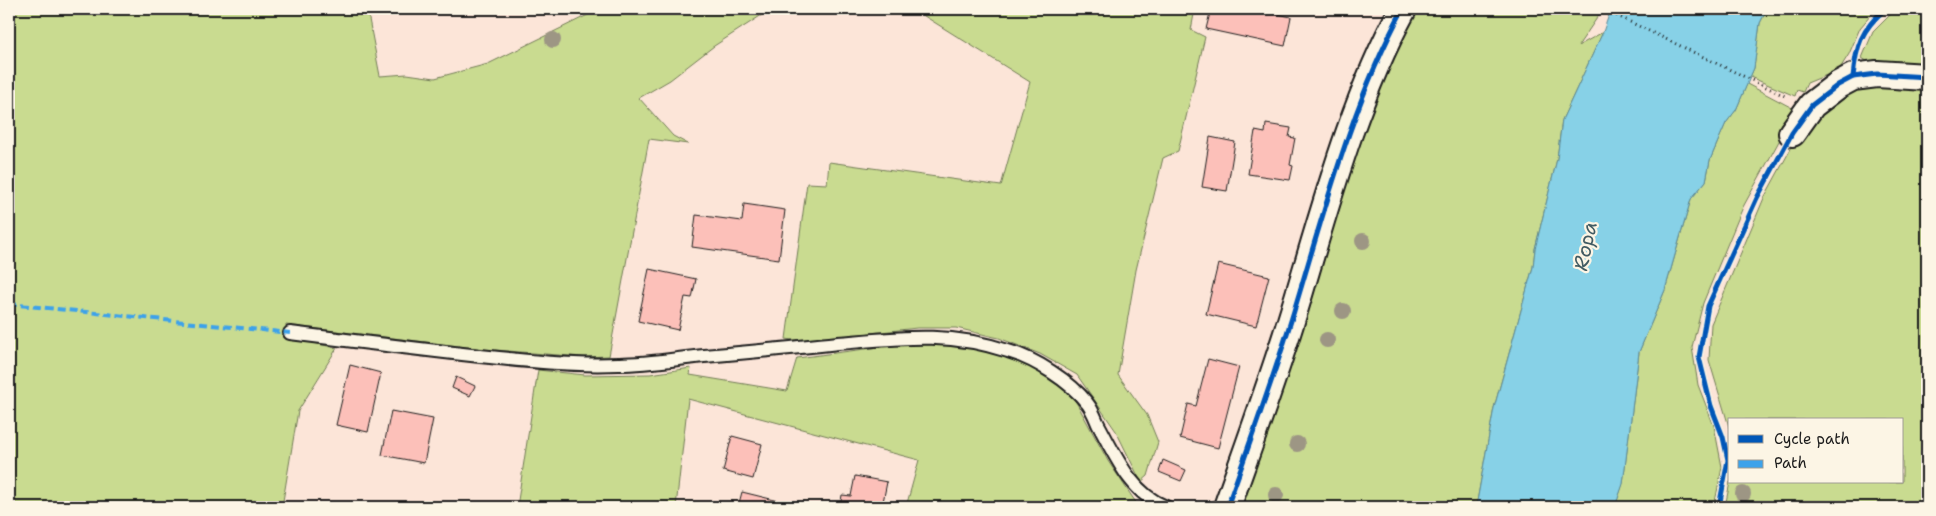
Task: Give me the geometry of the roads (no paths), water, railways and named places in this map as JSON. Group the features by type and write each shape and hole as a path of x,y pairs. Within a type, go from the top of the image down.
{"street":[{"path":"1227,507 1284,346 1337,169 1372,75 1403,9"},
{"path":"1792,133 1810,108 1838,85 1853,77 1877,74 1927,77"}],"lane":[{"path":"290,333 412,349 545,363 617,364 661,362 720,354 913,336 980,343 1034,362 1068,384 1088,404 1116,458 1131,480 1156,503 1166,507"}],"water":[{"name":"Ropa","path":"1611,9 1767,9 1760,23 1754,68 1736,110 1726,123 1710,160 1706,181 1691,199 1665,290 1639,352 1623,484 1615,507 1476,507 1494,408 1533,267 1535,249 1557,159 1562,120 1603,32"}]}
